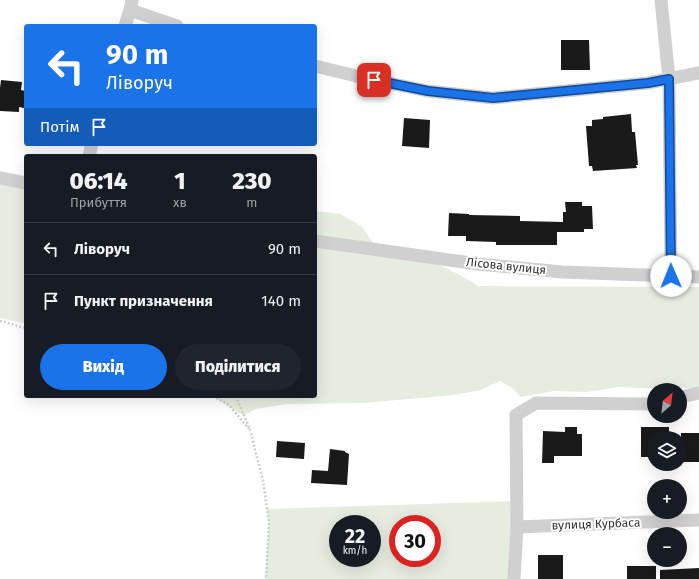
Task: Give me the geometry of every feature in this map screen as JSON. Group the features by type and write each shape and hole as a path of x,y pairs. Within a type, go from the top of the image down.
{"street":[{"path":"661,0 669,79 671,276"},
{"path":"126,24 131,5 173,24"},
{"path":"317,66 428,91 493,98 648,83 699,73"},
{"path":"0,178 24,183"},
{"name":"Лісова вулиця","path":"317,241 478,264 562,272 699,277"},
{"path":"687,396 699,393"},
{"path":"514,579 516,527 516,415 536,403 647,404"},
{"name":"вулиця Курбаса","path":"516,527 699,520"}],"path":[{"path":"0,321 24,327"},
{"path":"216,398 228,405 251,432"},
{"path":"237,398 251,432 263,480 269,523 266,579"}],"shaded area":[{"path":"0,173 24,178 24,324 0,318"},
{"path":"317,211 340,214 361,226 374,244 427,259 460,275 478,286 699,287 699,388 687,388 687,383 647,383 647,388 619,387 587,392 554,391 521,397 511,387 500,381 481,390 454,395 363,403 287,404 255,409 244,416 215,398 317,398"},
{"path":"516,501 514,579 265,579 269,523 267,509"}],"building":[{"path":"561,40 589,40 590,70 561,70"},
{"path":"1,80 22,82 21,90 24,91 24,108 19,107 19,112 0,111"},
{"path":"631,114 632,132 635,132 637,168 593,171 592,166 589,166 586,126 592,126 592,120 603,119 603,117"},
{"path":"404,118 430,120 429,148 402,146"},
{"path":"565,202 582,202 582,206 592,206 593,229 584,229 584,232 557,232 557,245 496,245 496,242 466,241 466,236 448,236 449,213 520,216 520,221 563,222 563,212 566,212"},
{"path":"565,427 577,427 577,434 582,434 582,456 554,456 554,463 542,463 543,431 565,432"},
{"path":"641,427 669,427 669,431 647,431 647,457 641,457"},
{"path":"687,433 699,433 699,462 687,462"},
{"path":"277,441 305,443 304,459 276,457"},
{"path":"330,449 345,451 349,454 347,485 311,483 312,470 328,471"},
{"path":"538,555 563,555 563,579 538,579"},
{"path":"627,566 656,567 656,579 627,579"},
{"path":"699,568 699,579 660,579 660,570"}],"route":[{"path":"374,80 428,91 493,98 548,94 648,83 669,79 671,276"}]}
